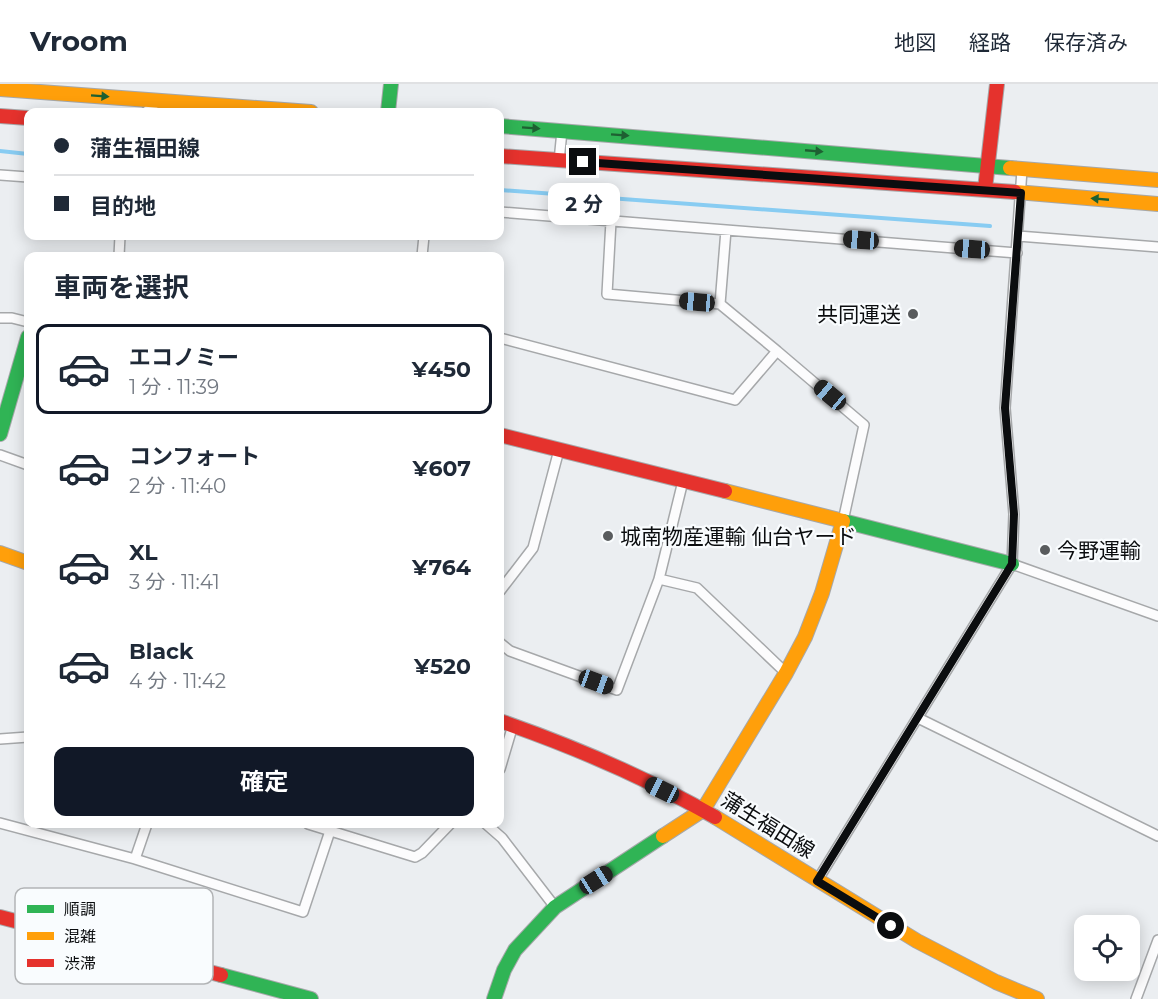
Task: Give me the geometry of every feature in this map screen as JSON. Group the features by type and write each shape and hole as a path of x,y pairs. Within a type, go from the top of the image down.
{"street":[{"path":"388,108 391,84"},
{"path":"985,189 997,84"},
{"path":"0,89 260,108"},
{"path":"150,108 159,100"},
{"path":"0,116 24,118"},
{"path":"504,126 1158,180"},
{"path":"560,161 562,130"},
{"path":"504,156 985,189 1158,204"},
{"path":"817,881 1012,564 1014,514 1005,408 1023,170"},
{"path":"0,175 24,177"},
{"path":"504,212 1017,253"},
{"path":"494,999 504,970 515,950 555,907 703,810 786,673 805,637 822,592 843,520 864,425 720,304 607,294 611,221"},
{"path":"720,304 726,230"},
{"path":"1018,236 1158,247"},
{"path":"0,318 24,321"},
{"path":"504,339 735,400 777,351"},
{"path":"0,434 24,351"},
{"path":"504,436 1012,564 1158,616"},
{"path":"504,586 533,548 559,450"},
{"path":"0,455 24,464"},
{"path":"504,646 510,651 617,690 660,579 683,481"},
{"path":"0,553 24,562"},
{"path":"660,579 698,588 786,673"},
{"path":"918,718 1158,836"},
{"path":"504,738 506,723"},
{"name":"蒲生福田線","path":"506,723 601,760 703,810 928,948 1037,999"},
{"path":"0,740 24,737"},
{"path":"0,823 135,859 303,912 330,831"},
{"path":"135,859 146,828"},
{"path":"321,828 415,857 422,853 446,828"},
{"path":"491,828 502,838 555,907"},
{"path":"0,917 15,921"},
{"path":"1136,999 1158,940"},
{"path":"213,973 311,999"}],"waterway":[{"path":"0,151 24,154"},
{"path":"504,190 990,226"}],"traffic: fast":[{"path":"388,108 391,84"},
{"path":"504,126 1010,168"},
{"path":"0,434 24,351"},
{"path":"843,521 1012,564"},
{"path":"494,999 504,970 515,950 555,907 663,836"},
{"path":"221,975 311,999"}],"traffic: slow":[{"path":"0,89 257,108"},
{"path":"1010,168 1158,180"},
{"path":"1015,192 1158,204"},
{"path":"663,836 703,810 786,673 805,637 822,593 843,521 725,491"},
{"path":"0,553 24,562"},
{"path":"715,817 917,941 996,982 1037,999"}],"traffic: jam":[{"path":"985,189 997,84"},
{"path":"0,116 24,118"},
{"path":"504,156 1015,192"},
{"path":"504,436 725,491"},
{"path":"504,722 610,764 715,817"},
{"path":"0,917 15,921"},
{"path":"213,973 221,975"}],"place":[{"name":"共同運送","path":"913,314"},
{"name":"城南物産運輸 仙台ヤード","path":"608,536"},
{"name":"今野運輸","path":"1045,550"}],"route":[{"path":"583,162 1021,193 1005,408 1014,514 1012,564 817,881 891,926"}]}
